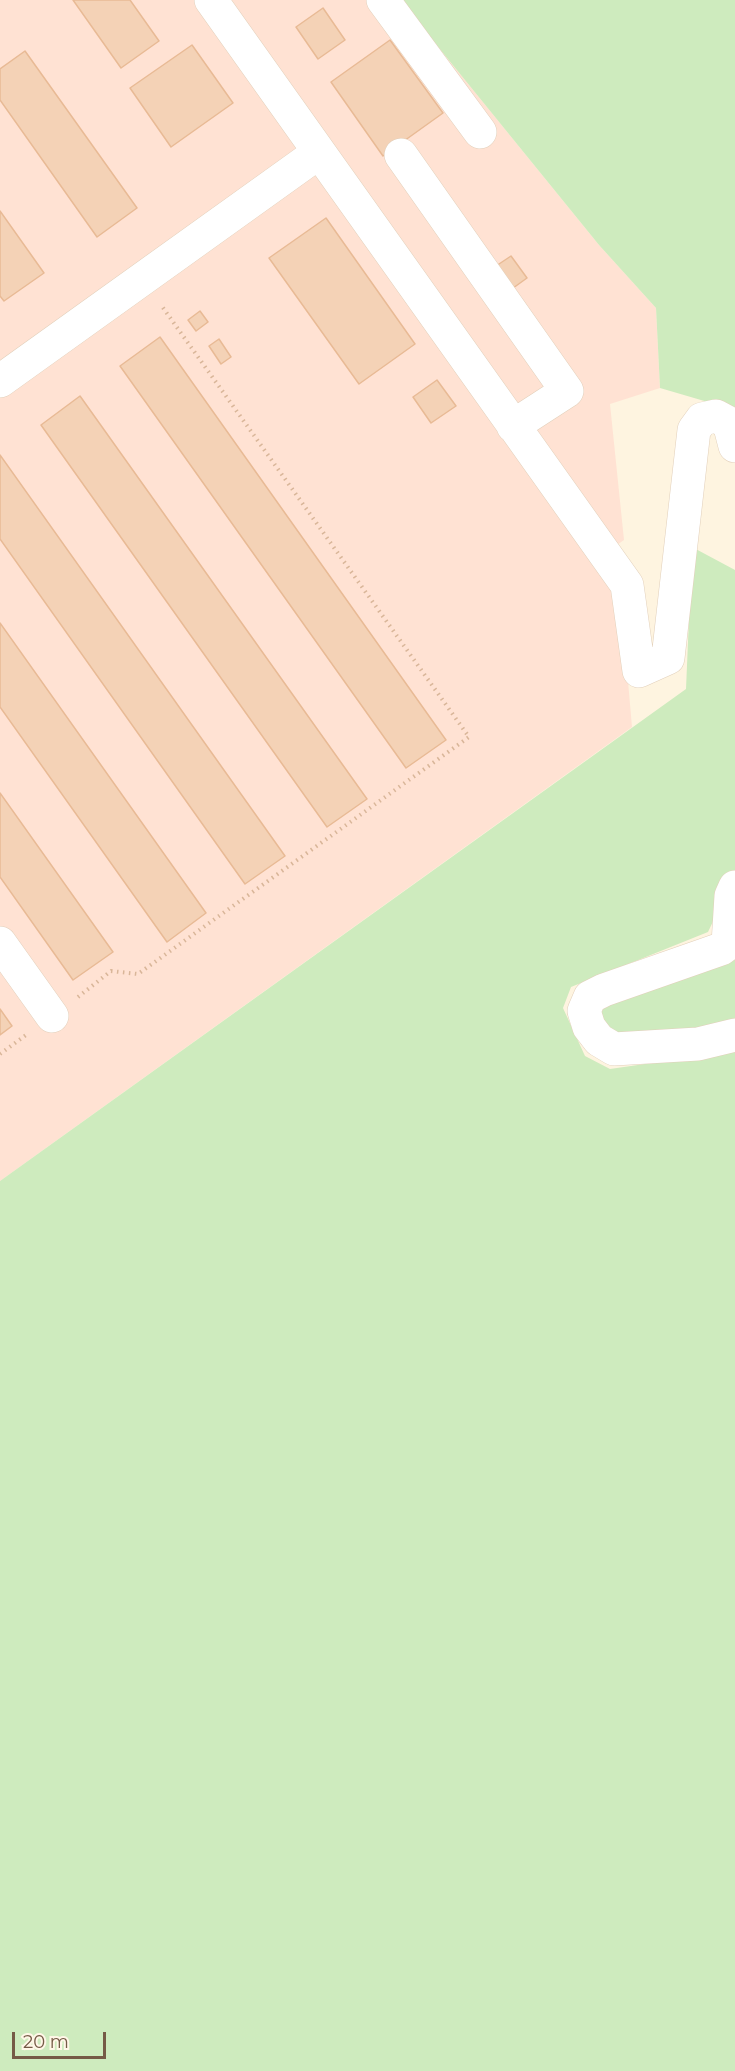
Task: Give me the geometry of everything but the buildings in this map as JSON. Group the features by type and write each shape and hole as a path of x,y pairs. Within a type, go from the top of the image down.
{"lane":[{"path":"211,0 627,585 639,671 668,658 694,430 702,419 716,417 729,423 735,446"},
{"path":"383,0 480,132"},
{"path":"0,381 318,153"},
{"path":"401,155 567,391 513,426"},
{"path":"735,887 730,897 728,944 721,949 604,990 590,997 584,1011 589,1027 599,1040 614,1049 698,1044 735,1035"},
{"path":"0,943 52,1016"}],"path":[{"path":"0,1054 111,971 138,974 469,736 143,279"}],"shaded area":[{"path":"0,0 400,0 599,245 656,308 660,388 610,404 624,540 591,563 621,601 632,727 0,1181"}],"green space":[{"path":"400,0 735,0 735,417 718,405 660,388 656,308 599,245"},
{"path":"692,547 735,570 735,875 708,932 571,987 563,1008 585,1056 610,1069 735,1051 735,2071 0,2071 0,1181 686,689"},
{"path":"735,944 735,1023 627,1037 612,1031 605,1025 600,1009"}]}
